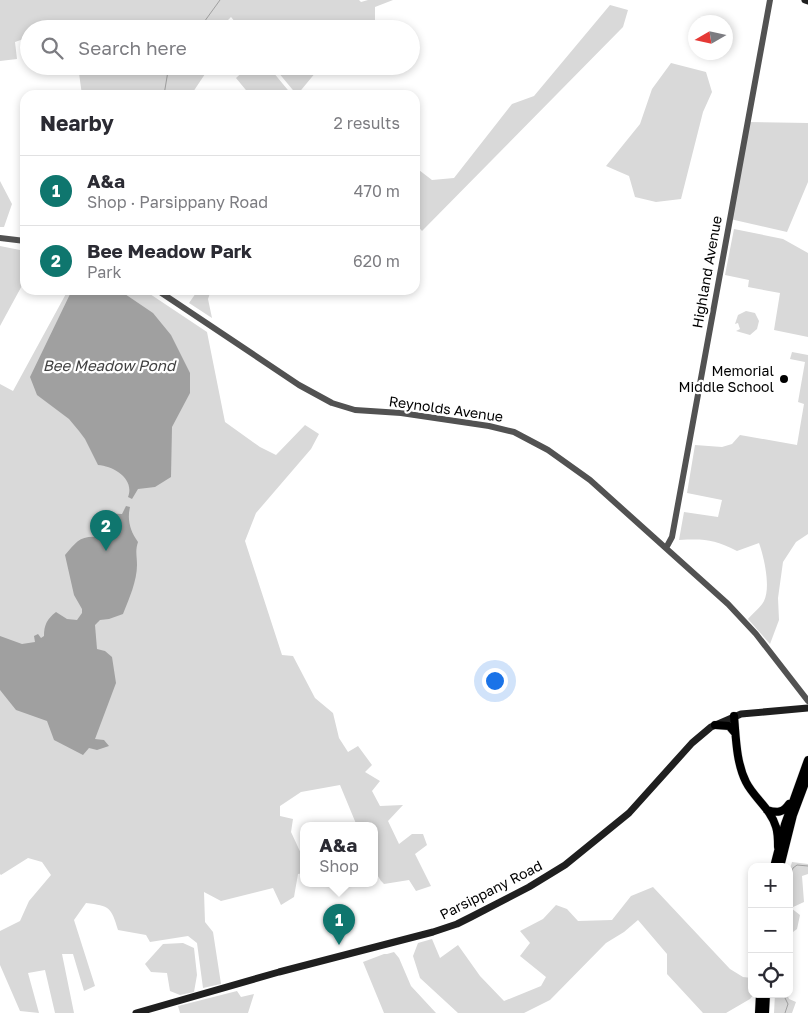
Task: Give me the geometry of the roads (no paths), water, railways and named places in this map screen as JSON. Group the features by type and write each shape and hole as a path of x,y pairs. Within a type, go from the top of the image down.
{"main road":[{"name":"Parsippany Road","path":"136,1013 279,972 434,932 465,920 547,877 585,850 629,813 692,743 715,725 734,716 752,712 808,708"},
{"path":"734,716 740,763 745,780 754,796 767,810 776,827 778,847"},
{"path":"715,725 729,726 736,734"},
{"path":"775,863 793,797 808,760"},
{"path":"781,863 793,815 808,775"},
{"path":"767,810 782,812 793,797"},
{"path":"759,1013 760,998"},
{"path":"765,1013 766,998"}],"street":[{"name":"Highland Avenue","path":"666,548 672,537 770,0"},
{"path":"0,238 20,240"},
{"name":"Reynolds Avenue","path":"164,295 310,392 332,403 355,410 401,413 489,426 514,432 548,450 590,480 739,614 808,701"}],"water":[{"name":"Bee Meadow Pond","path":"70,295 126,295 153,313 171,335 190,373 190,393 172,427 171,477 155,487 138,489 132,499 128,497 129,485 126,479 110,468 98,465 79,431 69,419 37,395 30,377"},
{"path":"126,506 130,507 130,525 138,542 136,551 137,571 134,584 123,614 100,620 95,625 97,649 105,651 112,657 116,683 95,739 104,740 109,746 97,750 89,748 83,755 54,740 47,721 16,710 0,690 0,636 22,644 35,642 34,636 38,634 41,638 44,636 47,622 56,612 67,619 77,620 82,613 82,609 74,595 65,555 83,538 100,537 102,531 95,523 103,513 122,514"}],"waterway":[{"path":"206,20 220,0"},
{"path":"165,90 167,75"},
{"path":"793,868 797,865 808,866"},
{"path":"785,998 788,1004 785,1013"}],"place":[{"name":"Memorial Middle School","path":"784,379"},
{"name":"Bee Meadow Park","path":"106,551"},
{"name":"A&a","path":"339,945"}]}
